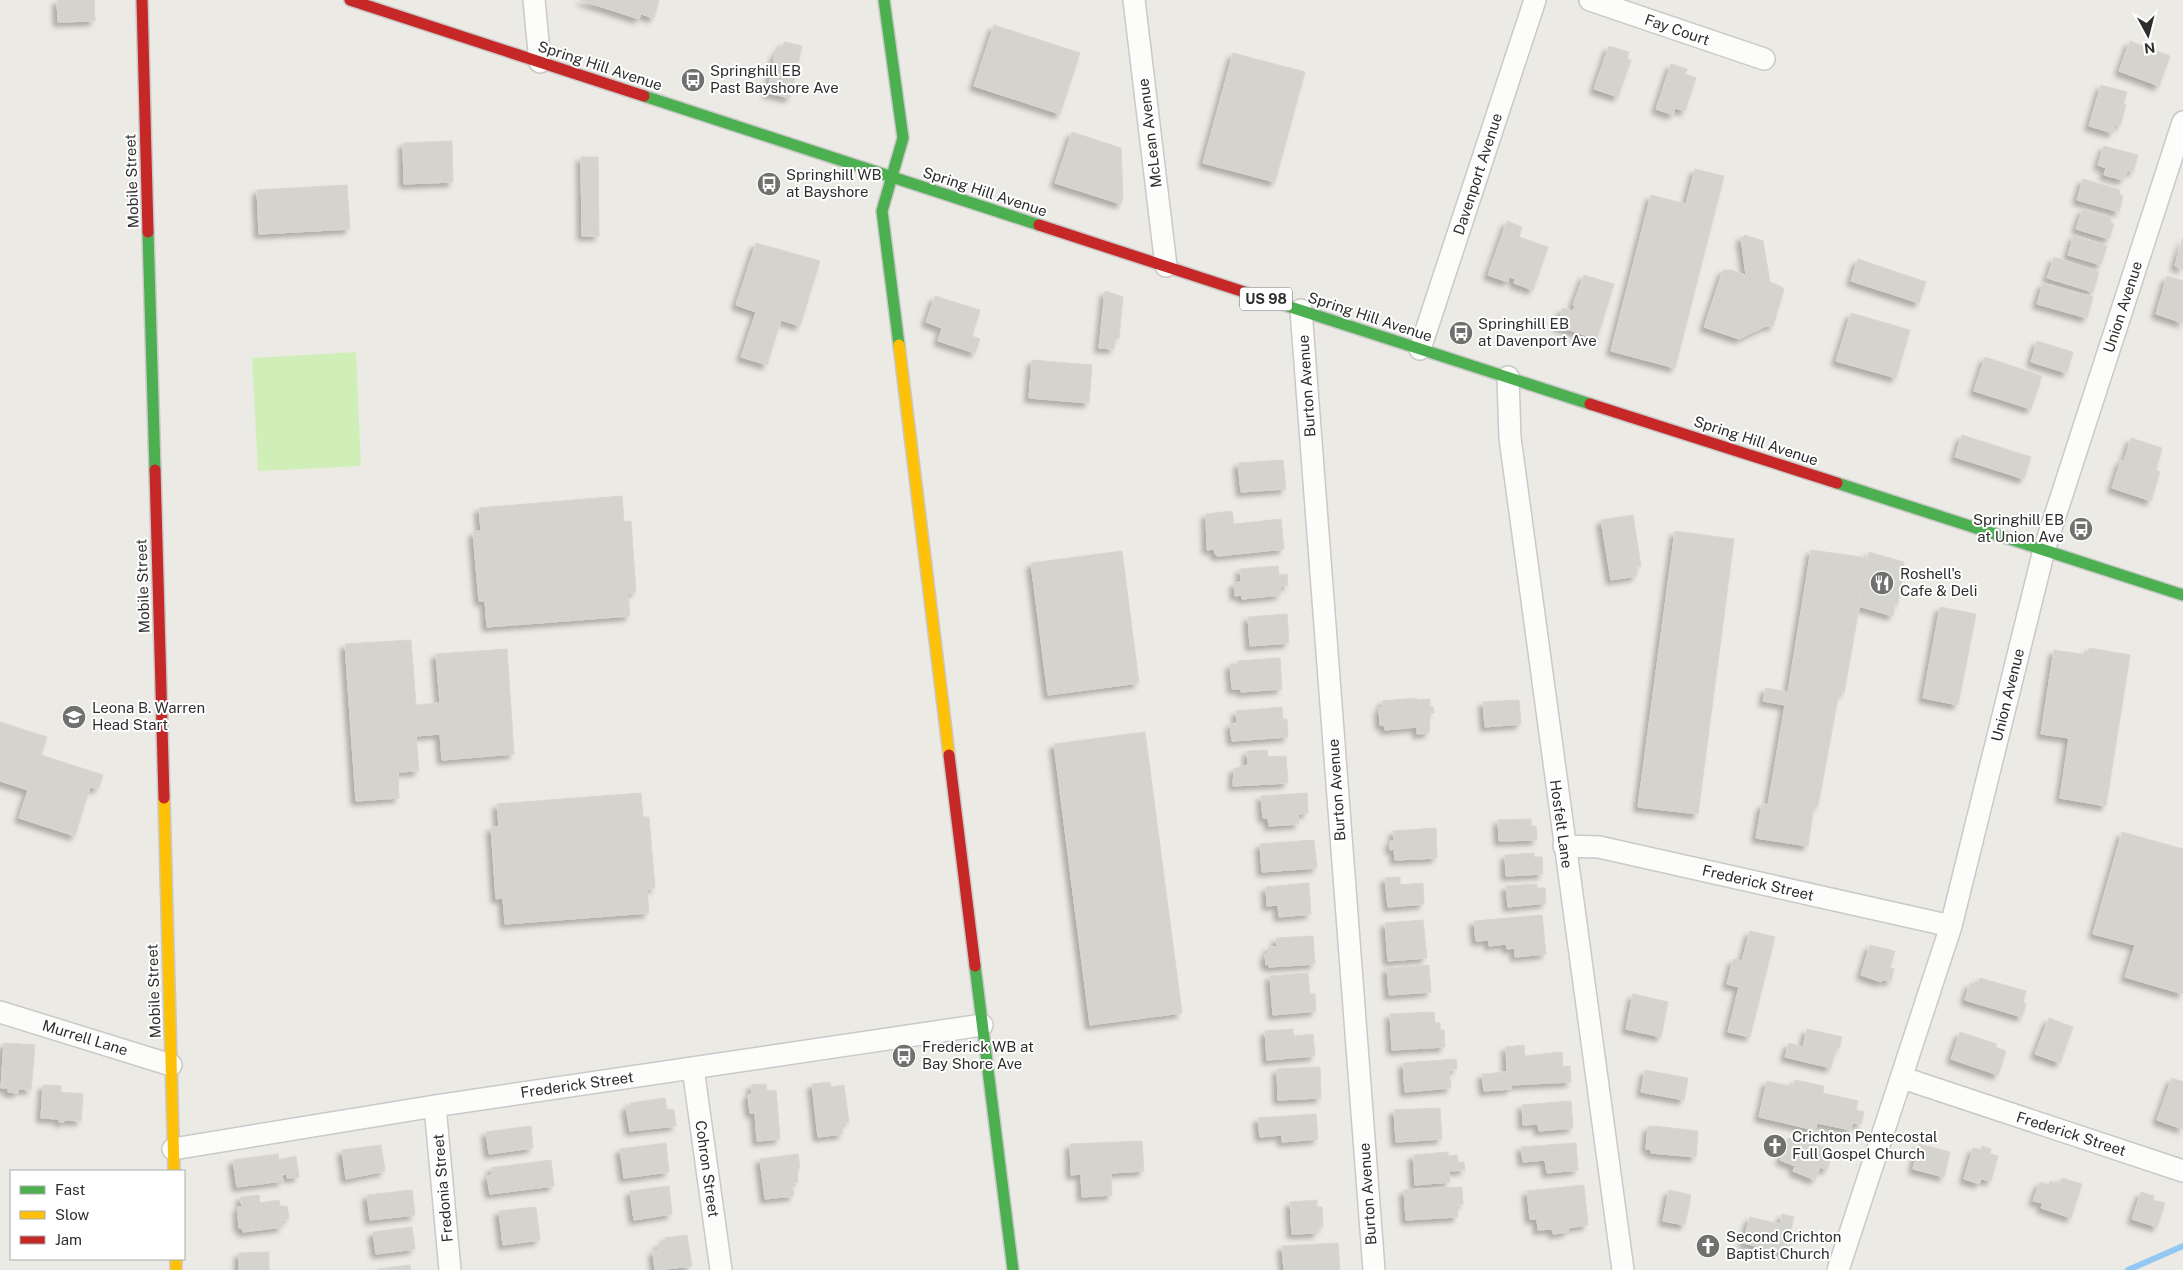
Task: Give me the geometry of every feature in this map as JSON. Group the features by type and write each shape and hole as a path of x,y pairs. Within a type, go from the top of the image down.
{"street":[{"name":"Mobile Street","path":"142,0 174,1170"},
{"name":"Spring Hill Avenue","path":"350,0 1420,349 2183,595"},
{"path":"534,0 540,62"},
{"path":"884,0 903,138 882,211 1012,1270"},
{"name":"McLean Avenue","path":"1134,0 1166,266"},
{"name":"Davenport Avenue","path":"1420,349 1535,0"},
{"name":"Fay Court","path":"1590,0 1764,60"},
{"name":"Union Avenue","path":"1838,1270 1903,1078 1951,926 2044,550 2183,122"},
{"name":"Burton Avenue","path":"1301,310 1374,1270"},
{"name":"Hosfelt Lane","path":"1508,377 1509,431 1623,1270"},
{"name":"Frederick Street","path":"1564,846 1599,847 1951,926"},
{"name":"Murrell Lane","path":"0,1012 171,1065"},
{"name":"Frederick Street","path":"173,1149 436,1106 982,1025"},
{"name":"Cohron Street","path":"693,1068 720,1270"},
{"name":"Frederick Street","path":"1903,1078 2183,1171"},
{"name":"Fredonia Street","path":"436,1106 450,1270"}],"green space":[{"path":"356,352 361,466 258,471 252,358"}],"building":[{"path":"57,0 94,0 95,21 58,22"},
{"path":"580,0 659,0 654,18 641,14 639,19"},
{"path":"994,25 1080,53 1060,114 974,86"},
{"path":"2130,41 2170,56 2159,86 2119,71"},
{"path":"785,42 802,46 790,98 767,93 775,55"},
{"path":"1609,46 1629,52 1627,59 1631,60 1618,97 1594,89"},
{"path":"1233,53 1305,72 1275,182 1203,163"},
{"path":"1671,64 1687,69 1685,74 1696,78 1685,111 1675,108 1673,115 1656,109"},
{"path":"2101,85 2127,92 2123,104 2126,105 2120,126 2115,124 2113,133 2089,126"},
{"path":"1072,132 1121,148 1123,197 1121,204 1055,183"},
{"path":"452,141 453,182 404,184 403,143"},
{"path":"2104,146 2138,155 2133,172 2128,170 2123,180 2104,175 2106,168 2098,165"},
{"path":"581,157 598,157 599,236 582,236"},
{"path":"1695,169 1724,176 1675,368 1611,351 1651,195 1686,204"},
{"path":"2083,179 2120,190 2119,194 2123,196 2119,212 2077,200"},
{"path":"347,185 350,229 259,234 257,190"},
{"path":"2083,209 2111,218 2110,222 2114,224 2109,239 2076,229"},
{"path":"1507,221 1522,227 1519,237 1548,247 1533,290 1514,283 1515,279 1513,278 1509,277 1508,282 1488,275"},
{"path":"1745,235 1763,241 1770,282 1782,287 1784,290 1773,326 1766,326 1739,339 1704,327 1723,270 1731,270 1746,275 1741,238"},
{"path":"2074,235 2107,246 2101,265 2068,255"},
{"path":"2183,238 2183,269 2175,266"},
{"path":"756,243 820,261 800,326 781,320 767,365 741,357 756,312 736,305"},
{"path":"2054,257 2099,272 2093,292 2047,278"},
{"path":"1858,259 1926,282 1919,303 1851,281"},
{"path":"1584,275 1614,284 1597,339 1557,326 1563,308 1573,311 1575,306 1573,305"},
{"path":"2167,276 2183,281 2183,323 2156,314"},
{"path":"2043,283 2093,297 2087,318 2037,304"},
{"path":"1105,291 1123,297 1119,338 1115,338 1114,349 1099,348"},
{"path":"935,296 980,310 972,336 980,339 975,353 938,341 942,328 926,322"},
{"path":"1851,313 1910,330 1896,378 1836,361"},
{"path":"2037,341 2073,352 2067,373 2031,362"},
{"path":"1985,357 2042,376 2031,409 1974,391"},
{"path":"1032,360 1092,365 1089,403 1029,398"},
{"path":"1962,435 2031,457 2024,479 1955,457"},
{"path":"2131,438 2162,448 2156,470 2160,472 2151,501 2112,488 2121,460 2124,461"},
{"path":"1283,460 1286,489 1241,492 1238,463"},
{"path":"622,496 624,522 631,521 636,592 628,593 630,616 487,627 485,601 479,601 473,532 481,531 479,508"},
{"path":"1232,511 1234,524 1281,519 1284,549 1218,556 1215,554 1214,549 1207,550 1206,514"},
{"path":"1633,515 1641,566 1636,567 1637,576 1611,580 1601,520"},
{"path":"1675,531 1734,539 1698,814 1638,807"},
{"path":"1811,550 1868,558 1844,693 1839,692 1818,806 1814,806 1808,846 1756,838 1762,804 1768,805 1785,705 1763,701 1766,688 1788,692"},
{"path":"1122,551 1139,683 1048,695 1031,563"},
{"name":"Roshell's Cafe & Deli","path":"1869,552 1904,562 1898,604 1895,604 1893,616 1858,606"},
{"path":"1278,566 1279,575 1287,574 1288,586 1280,586 1281,595 1242,599 1242,595 1235,596 1234,583 1241,582 1240,569"},
{"path":"1940,607 1976,614 1958,705 1923,698"},
{"path":"1287,614 1289,643 1250,646 1248,617"},
{"path":"411,640 416,705 440,703 436,654 507,649 514,754 442,760 440,734 416,736 419,771 398,772 399,798 356,801 345,644"},
{"path":"2089,648 2130,655 2106,806 2060,798 2069,738 2041,734 2054,650 2088,655"},
{"path":"1280,658 1282,689 1241,692 1241,689 1232,689 1230,664 1238,664 1238,661"},
{"path":"1417,698 1417,700 1430,699 1430,707 1433,707 1434,713 1430,713 1429,733 1417,734 1417,727 1385,730 1384,725 1380,725 1379,708 1383,707 1382,701"},
{"path":"1519,700 1521,724 1485,727 1483,702"},
{"path":"1282,707 1283,719 1287,719 1288,737 1232,741 1230,724 1237,723 1236,711"},
{"path":"0,722 47,737 41,755 103,775 98,789 90,787 75,836 19,818 28,790 0,781"},
{"path":"1145,732 1182,1013 1090,1025 1054,744"},
{"path":"1267,750 1268,757 1286,756 1288,783 1233,786 1234,769 1248,765 1247,751"},
{"path":"641,793 643,817 649,817 655,888 647,889 649,913 505,924 503,898 496,899 491,827 499,827 497,804"},
{"path":"1307,793 1308,813 1298,814 1299,824 1269,826 1268,818 1263,818 1261,796"},
{"path":"1531,819 1531,826 1536,826 1537,840 1499,841 1498,820"},
{"path":"1436,828 1437,858 1395,860 1394,849 1390,850 1390,841 1394,841 1393,831"},
{"path":"2122,832 2183,849 2183,994 2125,977 2135,945 2093,934"},
{"path":"1314,840 1317,868 1262,872 1260,844"},
{"path":"1534,853 1534,857 1542,857 1543,874 1506,876 1505,855"},
{"path":"1400,877 1400,885 1423,883 1424,904 1388,907 1385,878"},
{"path":"1309,883 1311,914 1279,917 1278,905 1267,906 1266,887"},
{"path":"1537,884 1537,888 1545,888 1546,903 1508,907 1506,886"},
{"path":"1542,915 1546,954 1515,957 1515,948 1507,949 1506,944 1489,946 1489,940 1476,941 1474,921"},
{"path":"1423,920 1427,958 1388,961 1385,923"},
{"path":"1750,931 1775,937 1750,1037 1728,1032 1739,987 1727,984 1733,959 1742,961"},
{"path":"1313,936 1315,964 1269,967 1269,964 1266,965 1265,954 1269,953 1268,947 1277,947 1276,938"},
{"path":"1870,945 1895,951 1890,968 1894,969 1891,981 1882,980 1881,982 1861,975"},
{"path":"1429,965 1431,992 1389,995 1387,968"},
{"path":"1308,973 1310,994 1315,994 1316,1011 1273,1015 1270,976"},
{"path":"1980,978 2026,991 2023,1002 2026,1004 2022,1017 1965,1000 1970,983 1977,985"},
{"path":"1633,994 1668,1002 1661,1037 1626,1029"},
{"path":"1434,1012 1435,1023 1440,1023 1440,1030 1444,1030 1445,1047 1392,1050 1390,1014"},
{"path":"2049,1018 2073,1027 2060,1063 2035,1054"},
{"path":"1293,1029 1294,1036 1313,1034 1315,1056 1267,1060 1265,1031"},
{"path":"1807,1029 1842,1037 1839,1049 1836,1048 1831,1068 1785,1057 1789,1043 1803,1047"},
{"path":"1960,1032 1997,1044 1995,1047 2006,1051 1998,1075 1951,1059"},
{"path":"4,1043 35,1045 31,1090 18,1089 18,1093 8,1092 8,1088 1,1088"},
{"path":"1524,1045 1525,1056 1562,1052 1563,1067 1570,1066 1571,1082 1511,1085 1511,1089 1484,1091 1482,1074 1507,1072 1506,1047"},
{"path":"1456,1059 1457,1069 1449,1070 1451,1088 1405,1092 1403,1063"},
{"path":"1320,1067 1321,1098 1278,1100 1277,1069"},
{"path":"1645,1070 1688,1078 1684,1100 1641,1092"},
{"path":"2172,1078 2183,1082 2183,1129 2157,1120"},
{"path":"1795,1080 1824,1086 1823,1093 1858,1101 1856,1110 1864,1112 1861,1124 1852,1123 1851,1130 1817,1123 1815,1130 1759,1117 1767,1081 1793,1087"},
{"path":"830,1082 831,1087 844,1085 849,1122 842,1123 843,1134 818,1137 812,1084"},
{"path":"766,1084 767,1091 776,1090 780,1139 757,1141 755,1113 750,1113 748,1095 752,1093 751,1085"},
{"path":"43,1085 61,1086 61,1092 83,1094 81,1121 64,1120 64,1122 59,1122 59,1119 41,1118"},
{"path":"665,1098 667,1109 674,1110 676,1126 630,1131 626,1107 631,1106 630,1103"},
{"path":"1571,1101 1573,1128 1539,1131 1538,1124 1523,1125 1522,1105"},
{"path":"1440,1108 1442,1139 1396,1142 1394,1110"},
{"path":"1316,1114 1318,1139 1282,1142 1282,1135 1260,1137 1258,1118"},
{"path":"531,1126 533,1148 489,1154 486,1132"},
{"path":"1648,1127 1698,1131 1696,1157 1651,1153 1651,1149 1646,1149"},
{"path":"1788,1138 1802,1143 1803,1140 1826,1148 1823,1156 1831,1159 1827,1170 1820,1167 1815,1180 1793,1171 1795,1166 1780,1160"},
{"path":"1142,1141 1144,1171 1111,1173 1112,1195 1082,1197 1081,1174 1071,1175 1070,1144"},
{"path":"666,1143 669,1172 624,1178 620,1149"},
{"path":"1576,1143 1578,1170 1547,1173 1545,1160 1523,1162 1521,1147"},
{"path":"1919,1144 1950,1152 1944,1177 1913,1169"},
{"path":"381,1145 385,1171 346,1179 342,1150"},
{"path":"1982,1146 1991,1149 1990,1154 1998,1156 1991,1181 1981,1179 1979,1184 1964,1179 1973,1148 1981,1150"},
{"path":"1448,1152 1448,1156 1457,1155 1458,1162 1464,1162 1465,1170 1449,1171 1450,1182 1415,1185 1413,1155"},
{"path":"278,1154 279,1160 296,1156 299,1177 287,1178 287,1174 282,1175 283,1181 237,1187 233,1160"},
{"path":"798,1154 800,1168 797,1169 798,1182 792,1183 794,1196 765,1199 760,1159"},
{"path":"551,1160 554,1186 490,1194 487,1176 492,1175 491,1168"},
{"path":"2062,1178 2082,1184 2071,1218 2041,1208 2043,1203 2033,1201 2040,1182 2049,1185 2050,1181 2059,1184"},
{"path":"1584,1185 1588,1225 1568,1228 1568,1232 1553,1234 1552,1229 1538,1230 1537,1219 1530,1219 1527,1191"},
{"path":"669,1186 672,1214 634,1220 630,1191"},
{"path":"1462,1187 1463,1204 1457,1205 1458,1217 1406,1220 1404,1190"},
{"path":"412,1190 415,1215 370,1220 367,1195"},
{"path":"1669,1190 1691,1195 1685,1225 1663,1221"},
{"path":"2141,1192 2154,1196 2153,1200 2165,1203 2157,1227 2132,1219"},
{"path":"259,1195 260,1203 279,1200 280,1206 287,1206 289,1219 282,1220 283,1227 243,1232 242,1228 239,1228 238,1207 242,1207 240,1197"},
{"path":"1317,1200 1317,1207 1322,1207 1323,1227 1318,1227 1318,1233 1292,1234 1290,1202"},
{"path":"536,1207 540,1240 503,1245 499,1211"},
{"path":"1782,1214 1794,1217 1790,1232 1795,1233 1792,1243 1789,1242 1786,1253 1743,1243 1750,1217 1780,1224"},
{"path":"412,1227 415,1249 376,1254 373,1232"},
{"path":"687,1235 692,1266 655,1270 653,1251 659,1250 658,1244 666,1243 665,1238"},
{"path":"1338,1243 1340,1270 1284,1270 1282,1246"},
{"path":"269,1252 269,1270 239,1270 239,1253"},
{"path":"410,1265 411,1270 378,1270 378,1269"}],"waterway":[{"path":"2128,1270 2183,1246"}],"traffic: fast":[{"path":"884,0 903,138 882,211 899,345"},
{"path":"644,96 1039,225"},
{"path":"148,232 155,470"},
{"path":"1278,303 1590,404"},
{"path":"1837,483 2183,595"},
{"path":"975,966 1013,1270"}],"traffic: slow":[{"path":"899,345 949,755"},
{"path":"164,798 174,1170"},
{"path":"176,1260 176,1270"}],"traffic: jam":[{"path":"142,0 148,232"},
{"path":"350,0 644,96"},
{"path":"1039,225 1278,303"},
{"path":"1590,404 1837,483"},
{"path":"155,470 164,798"},
{"path":"949,755 975,966"}],"place":[{"name":"Springhill EB Past Bayshore Ave","path":"693,80"},
{"name":"Springhill WB at Bayshore","path":"769,184"},
{"name":"Springhill EB at Davenport Ave","path":"1461,333"},
{"name":"Springhill EB at Union Ave","path":"2081,529"},
{"name":"Roshell's Cafe & Deli","path":"1882,583"},
{"name":"Leona B. Warren Head Start","path":"74,717"},
{"name":"Frederick WB at Bay Shore Ave","path":"904,1056"},
{"name":"Crichton Pentecostal Full Gospel Church","path":"1775,1146"},
{"name":"Second Crichton Baptist Church","path":"1708,1246"}]}
